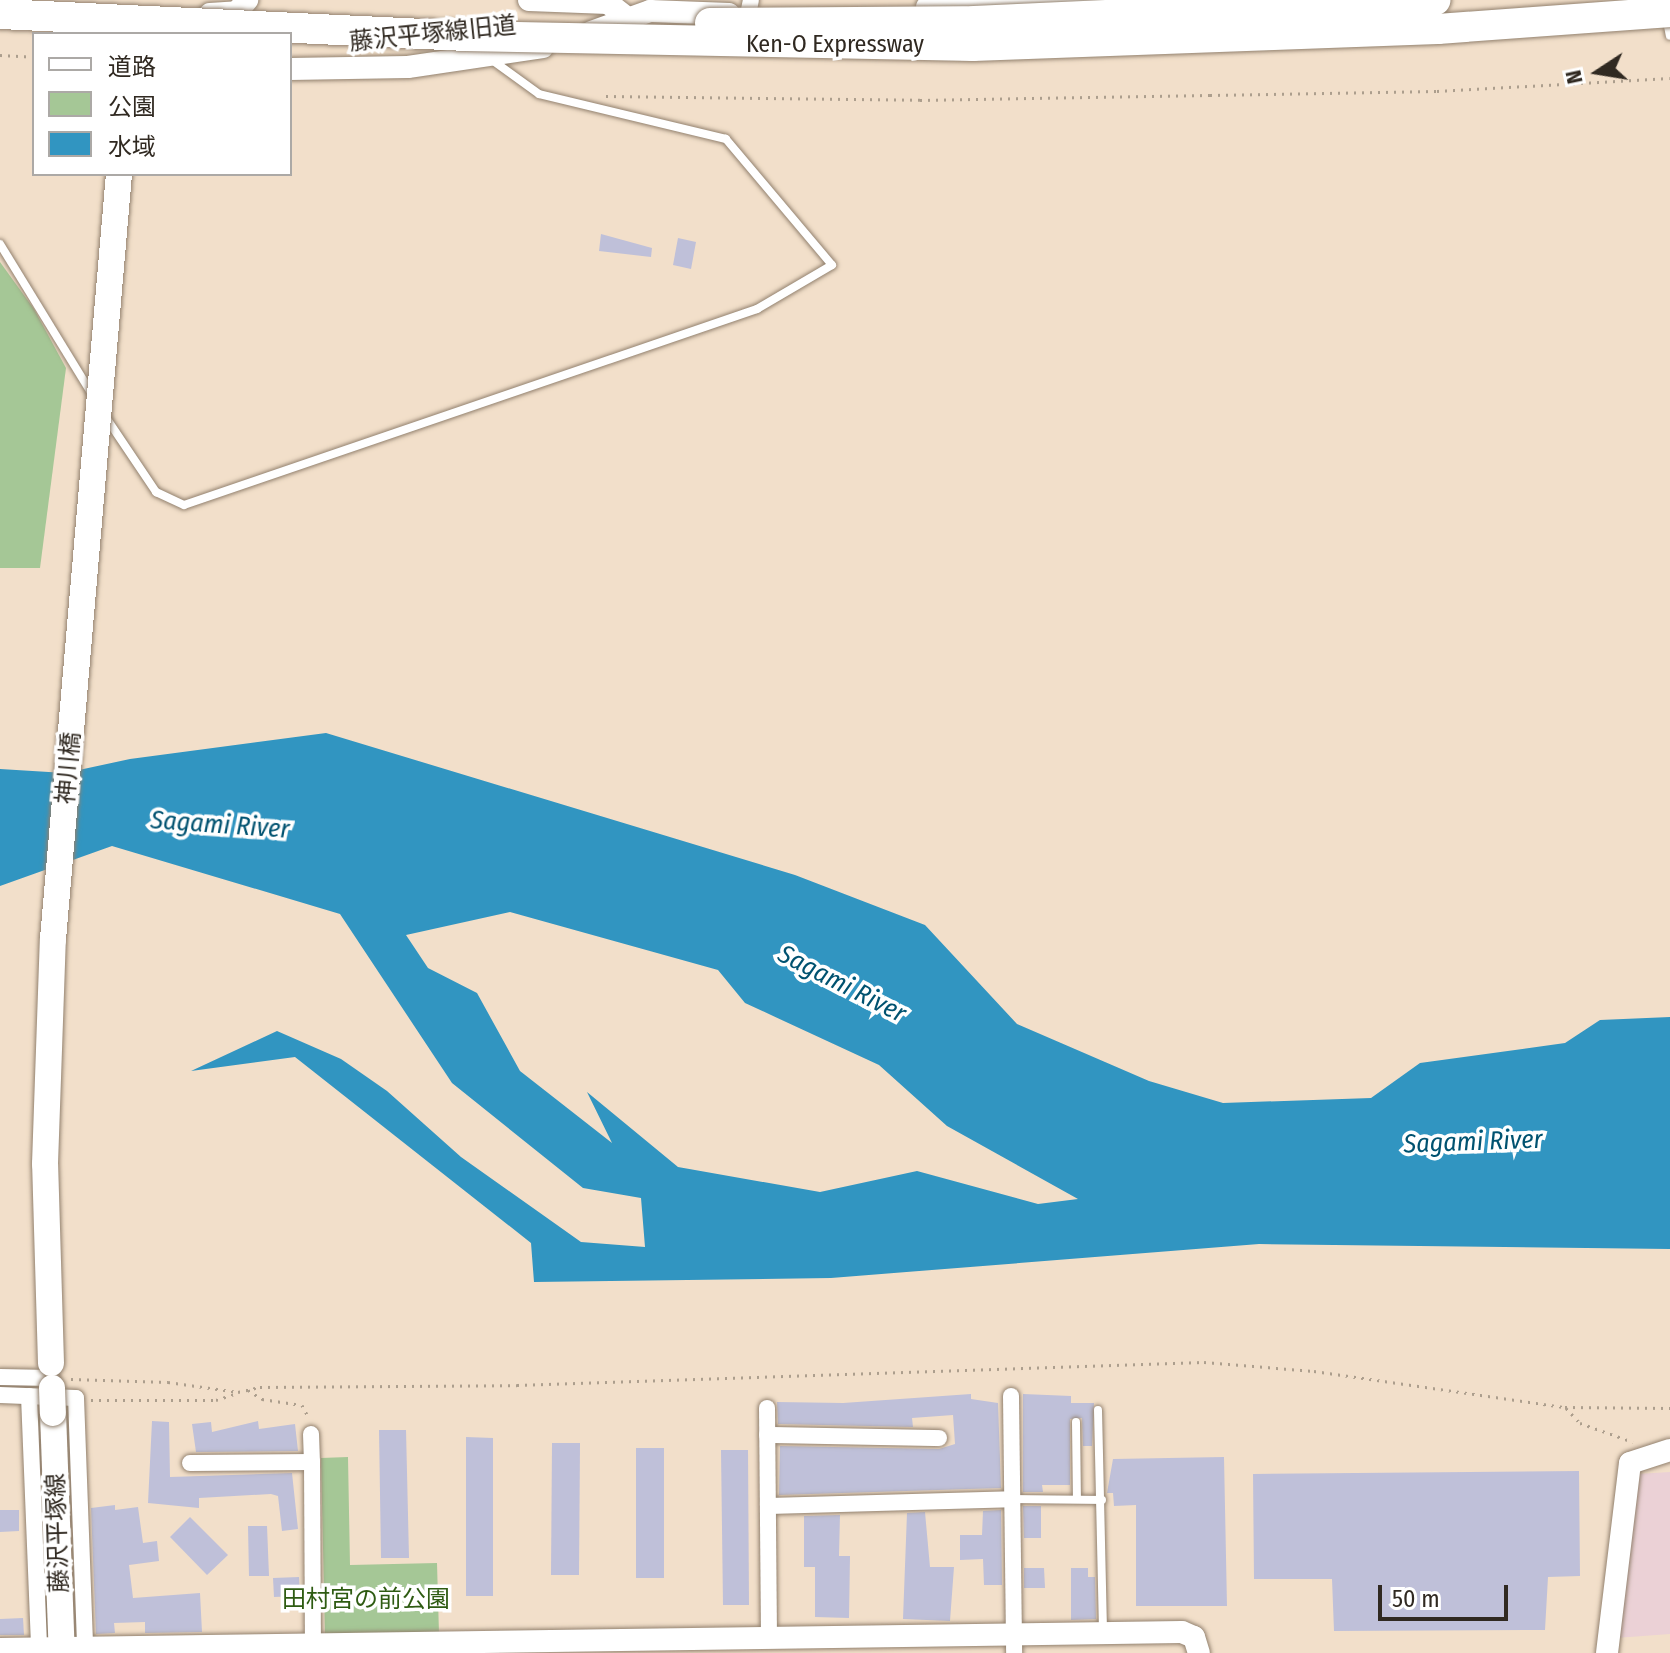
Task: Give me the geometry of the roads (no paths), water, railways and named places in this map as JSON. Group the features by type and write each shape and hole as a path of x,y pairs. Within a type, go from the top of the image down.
{"highway":[{"name":"Ken-O Expressway","path":"117,4 470,18 759,24 974,21 1436,0"},
{"name":"Ken-O Expressway","path":"0,14 466,36 973,46 1438,29 1670,12"}],"main road":[{"path":"117,4 130,32"},
{"name":"神川橋","path":"52,1389 45,1164 53,939 119,176"},
{"name":"藤沢平塚線","path":"52,1389 62,1649"}],"street":[{"path":"157,14 226,14 247,0"},
{"path":"529,0 608,3 630,20"},
{"name":"藤沢平塚線旧道","path":"292,69 408,67 488,57 551,45 650,11 1104,0"},
{"path":"0,4 117,4"},
{"path":"0,1377 52,1389"},
{"path":"0,1395 52,1389"},
{"path":"1011,1396 1014,1645"},
{"path":"767,1408 769,1638"},
{"path":"311,1434 313,1649"},
{"path":"767,1435 939,1438"},
{"path":"1607,1653 1625,1479 1630,1463 1665,1450"},
{"path":"190,1463 312,1462"},
{"path":"768,1506 1012,1499"},
{"path":"0,1649 556,1647 769,1638 840,1645 1014,1645 1104,1635 1182,1632 1194,1637 1199,1653"}],"lane":[{"path":"1662,0 1670,36"},
{"path":"0,244 129,456 156,492 184,505 757,309 832,265 726,139 539,94 488,57"},
{"path":"1098,1410 1104,1635"},
{"path":"1076,1422 1077,1499"},
{"path":"1012,1499 1102,1500"}],"water":[{"name":"Sagami River","path":"326,733 795,875 925,925 1017,1024 1149,1081 1223,1103 1371,1098 1420,1063 1565,1043 1600,1020 1670,1017 1670,1249 1259,1244 831,1278 534,1282 531,1243 295,1057 191,1071 277,1031 341,1059 387,1091 461,1157 581,1242 645,1247 641,1198 583,1188 452,1083 340,914 112,846 0,886 0,769 65,773 130,759","holes":["510,912 718,970 745,1003 879,1065 947,1126 1078,1199 1038,1204 917,1171 820,1192 678,1167 587,1092 612,1143 520,1071 477,993 428,968 406,935"]}],"park label":[{"name":"田村宮の前公園","path":"366,1600"}]}
